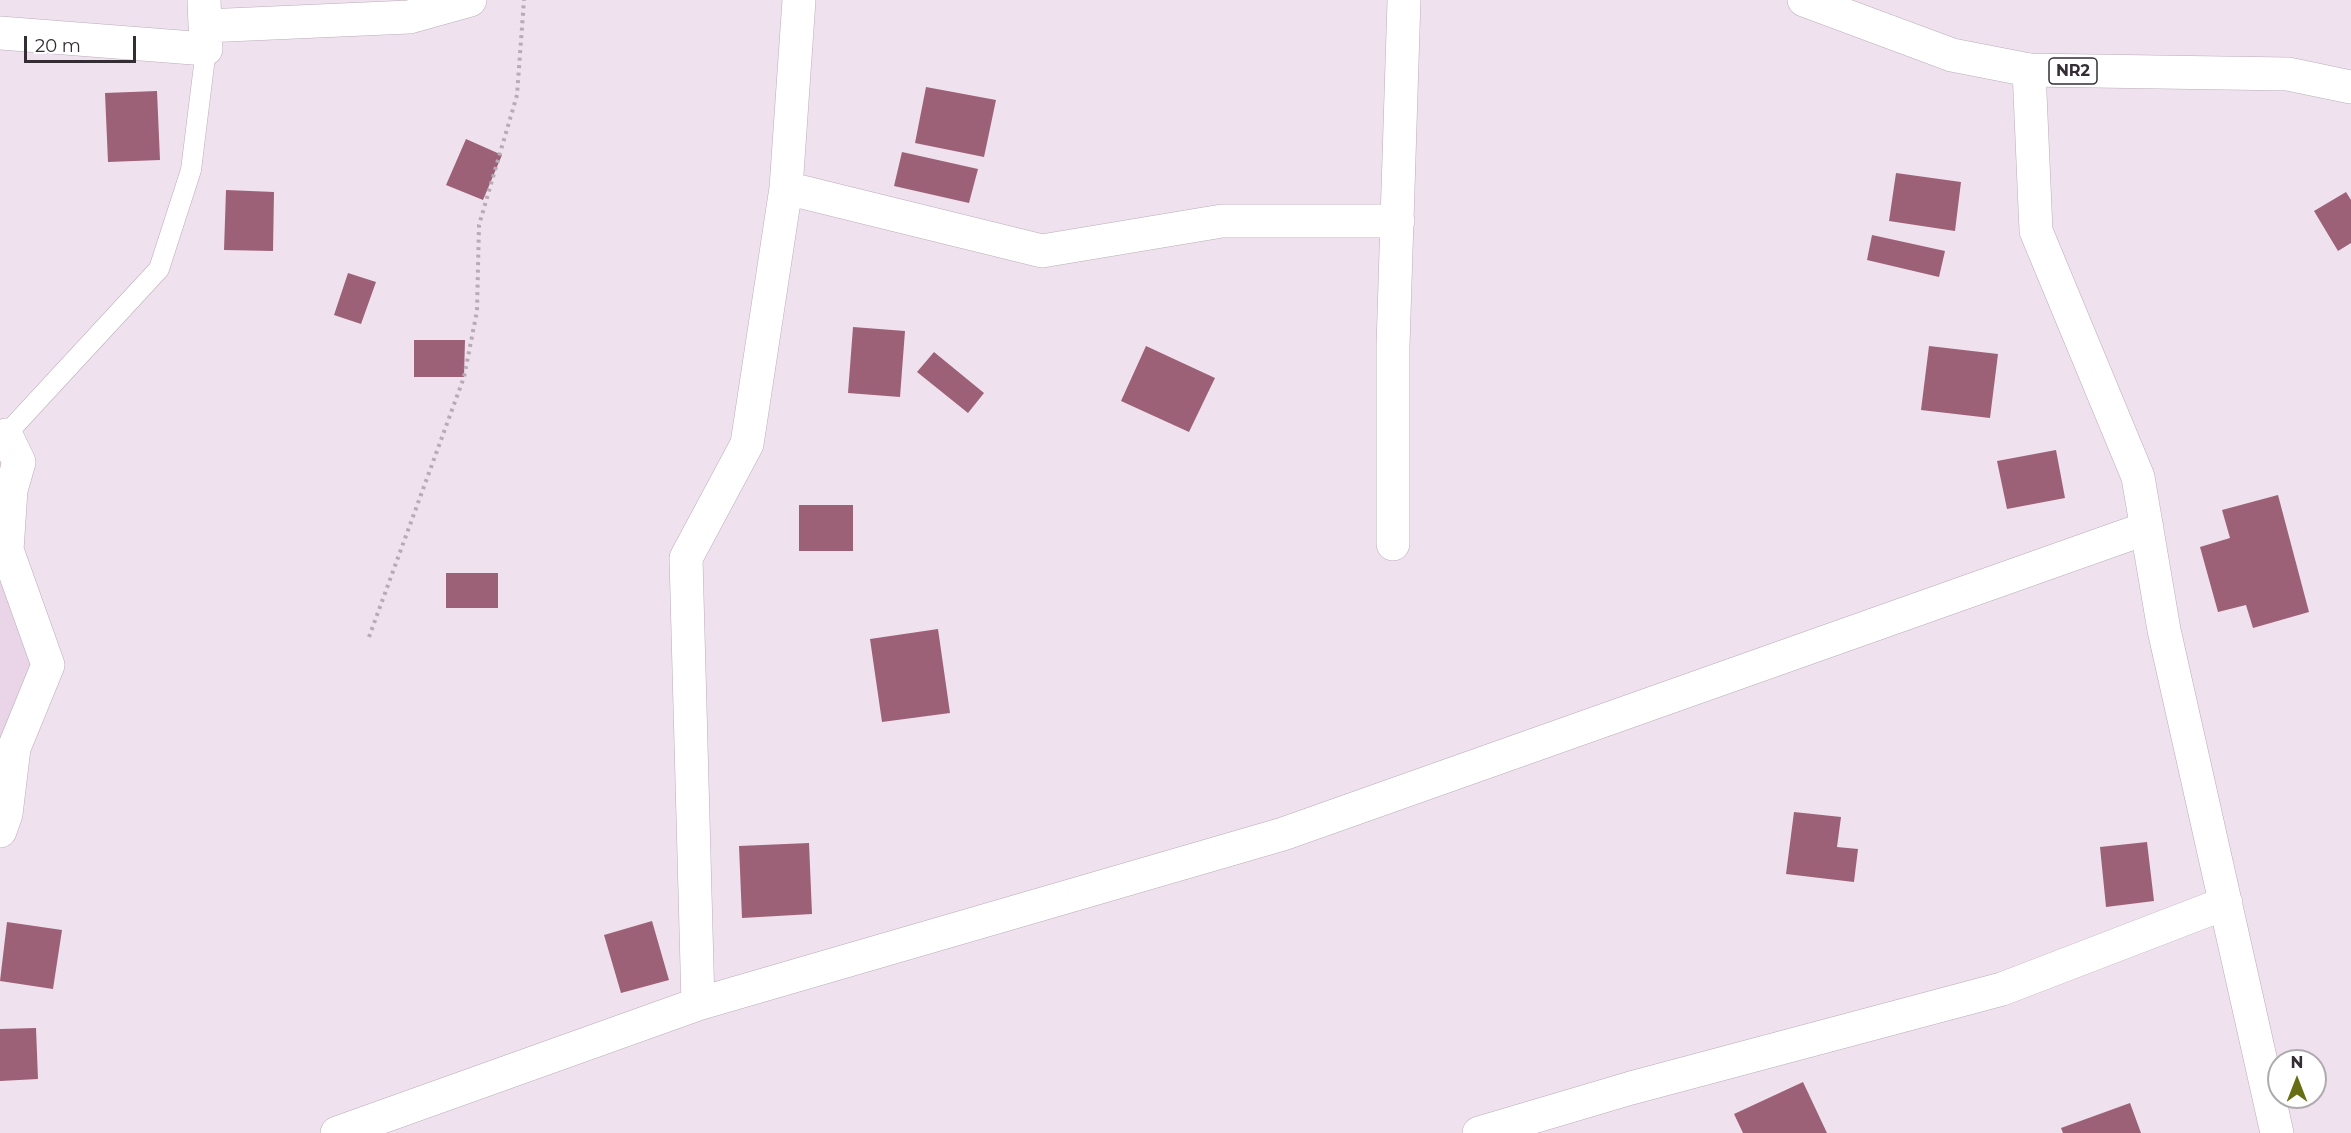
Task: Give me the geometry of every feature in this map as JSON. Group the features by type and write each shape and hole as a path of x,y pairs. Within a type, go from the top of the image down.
{"main road":[{"path":"0,33 409,17 470,0"},
{"path":"698,1004 686,558 747,444 786,188 799,0"},
{"path":"1393,544 1393,346 1404,0"},
{"name":"NR2","path":"1804,0 1952,55 2029,70 2288,74 2351,87"},
{"path":"2029,70 2036,231 2139,477 2164,630 2277,1133"},
{"path":"786,188 1042,251 1222,221 1398,221"},
{"path":"0,831 6,814 14,748 48,665 7,550 11,490 20,462 3,438"},
{"path":"337,1133 698,1004 1283,834 2147,528"},
{"path":"1479,1133 1631,1088 2002,989 2226,903"}],"lane":[{"path":"3,438 159,269 191,170 205,25"}],"path":[{"path":"369,637 464,377 477,311 479,225 517,95 524,0"}],"shaded area":[{"path":"0,449 40,663 0,817"}],"building":[{"path":"926,87 996,100 984,157 915,143"},
{"path":"157,91 160,160 108,162 105,93"},
{"path":"466,139 502,155 483,200 446,185"},
{"path":"902,152 978,169 969,203 894,186"},
{"path":"1896,173 1961,182 1955,231 1889,221"},
{"path":"226,190 274,192 273,251 224,250"},
{"path":"2346,192 2351,200 2351,243 2338,251 2314,211"},
{"path":"1872,235 1945,251 1939,277 1867,260"},
{"path":"348,273 376,282 361,324 334,315"},
{"path":"853,327 905,331 900,397 848,393"},
{"path":"414,340 465,340 464,377 414,377"},
{"path":"1146,346 1215,378 1189,432 1121,401"},
{"path":"1929,346 1998,354 1990,418 1921,410"},
{"path":"934,352 984,393 968,413 917,372"},
{"path":"2056,450 2065,498 2007,509 1997,461"},
{"path":"2278,495 2309,612 2253,628 2246,605 2218,612 2200,547 2230,538 2222,510"},
{"path":"799,505 853,505 853,551 799,551"},
{"path":"446,573 498,573 498,608 446,608"},
{"path":"938,629 950,713 882,722 870,639"},
{"path":"1794,812 1841,817 1837,847 1858,849 1854,882 1786,874"},
{"path":"2147,842 2154,901 2106,907 2100,847"},
{"path":"809,843 812,914 742,918 739,846"},
{"path":"652,921 669,980 621,993 604,935"},
{"path":"7,922 62,930 53,989 0,981"},
{"path":"36,1028 38,1079 0,1081 0,1029"},
{"path":"1803,1082 1827,1133 1743,1133 1734,1114"},
{"path":"2130,1103 2141,1133 2063,1133 2061,1128"}]}
